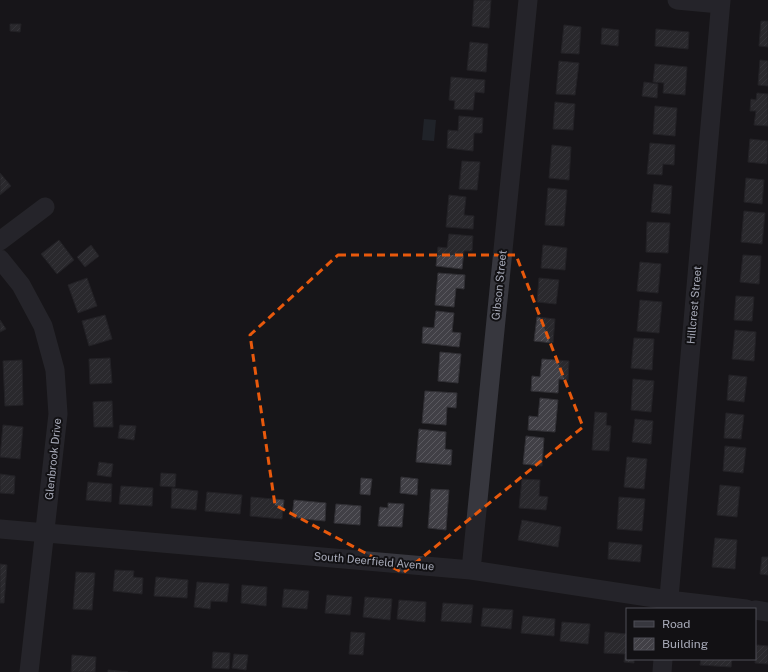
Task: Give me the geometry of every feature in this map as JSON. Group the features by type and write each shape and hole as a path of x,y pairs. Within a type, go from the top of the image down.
{"street":[{"name":"Gibson Street","path":"471,570 528,0"},
{"path":"677,0 720,2"},
{"name":"Hillcrest Street","path":"668,604 720,2"},
{"path":"0,241 46,207"},
{"name":"Glenbrook Drive","path":"0,259 21,285 44,326 55,370 58,414 29,672"},
{"name":"South Deerfield Avenue","path":"0,529 471,570 668,604 730,608"},
{"path":"756,610 768,612"},
{"path":"662,672 663,660"}],"highlighted area":[{"path":"338,255 516,255 583,427 403,573 275,505 250,335"}],"shaded area":[{"path":"424,119 436,120 434,141 422,140"}],"building":[{"path":"474,0 491,0 489,28 472,26"},
{"path":"761,21 768,21 768,47 759,46"},
{"path":"10,24 21,24 20,32 10,31"},
{"path":"564,25 581,27 579,54 561,53"},
{"path":"602,28 619,30 618,46 601,44"},
{"path":"656,29 689,32 688,49 655,46"},
{"path":"470,42 488,44 486,72 467,70"},
{"path":"760,60 768,61 768,86 758,85"},
{"path":"559,61 579,63 575,95 556,94"},
{"path":"655,64 687,67 685,95 663,93 664,83 653,82"},
{"path":"451,77 485,80 484,93 475,92 473,110 454,109 455,101 449,100"},
{"path":"644,82 658,84 657,98 642,96"},
{"path":"757,93 768,94 768,126 754,125 756,111 750,111 751,99 756,100"},
{"path":"555,102 575,104 573,130 553,129"},
{"path":"655,106 677,108 675,136 653,134"},
{"path":"459,116 483,118 482,133 474,133 473,151 447,148 448,130 458,131"},
{"path":"750,139 768,141 767,164 748,162"},
{"path":"650,143 675,145 674,165 663,164 662,175 647,174"},
{"path":"552,145 571,147 569,180 549,178"},
{"path":"462,161 480,162 477,190 459,189"},
{"path":"0,173 11,186 0,195"},
{"path":"746,178 764,180 762,204 744,202"},
{"path":"654,184 672,186 670,214 651,212"},
{"path":"548,188 567,190 564,226 545,225"},
{"path":"449,195 466,197 464,215 474,216 473,229 446,227"},
{"path":"744,211 765,213 762,244 741,242"},
{"path":"647,222 670,223 668,253 646,252"},
{"path":"449,234 473,236 472,251 464,251 462,269 436,266 438,247 447,248"},
{"path":"59,240 74,260 57,274 41,254"},
{"path":"91,245 99,256 85,267 77,257"},
{"path":"543,245 567,248 565,270 541,268"},
{"path":"743,255 761,256 759,284 740,282"},
{"path":"640,262 661,264 658,293 637,291"},
{"path":"438,273 465,275 464,289 456,288 454,307 435,305"},
{"path":"87,278 97,306 78,313 68,285"},
{"path":"539,278 559,280 556,304 537,302"},
{"path":"736,296 754,297 752,321 734,320"},
{"path":"640,300 662,302 659,333 637,331"},
{"path":"436,311 454,313 452,332 461,333 459,347 422,343 423,327 434,328"},
{"path":"105,315 112,339 89,346 82,321"},
{"path":"537,317 555,319 553,343 534,341"},
{"path":"0,320 6,329 0,332"},
{"path":"735,330 756,332 754,361 732,359"},
{"path":"634,338 654,339 652,370 631,368"},
{"path":"440,352 461,354 458,383 438,381"},
{"path":"110,358 112,383 90,384 89,359"},
{"path":"542,359 569,361 568,380 559,379 558,393 531,391 532,376 540,377"},
{"path":"22,360 23,405 5,406 3,361"},
{"path":"729,375 747,377 744,402 727,400"},
{"path":"633,379 654,381 651,412 631,410"},
{"path":"425,391 457,393 456,408 447,407 446,425 422,423"},
{"path":"540,398 558,400 555,432 528,430 529,416 538,417"},
{"path":"112,401 113,427 94,427 93,402"},
{"path":"595,412 607,413 606,425 611,426 609,451 592,450"},
{"path":"726,413 744,415 741,439 724,438"},
{"path":"635,419 653,421 651,444 632,442"},
{"path":"3,425 23,427 20,459 0,457"},
{"path":"120,425 136,426 134,440 118,438"},
{"path":"419,429 446,432 445,449 452,450 451,465 416,462"},
{"path":"526,436 544,438 542,466 523,464"},
{"path":"725,446 746,448 743,473 723,471"},
{"path":"627,457 647,459 644,489 624,487"},
{"path":"99,462 113,464 111,477 97,475"},
{"path":"161,473 176,474 175,487 160,486"},
{"path":"0,474 15,476 14,494 0,493"},
{"path":"401,477 418,479 417,495 400,493"},
{"path":"361,478 372,479 370,495 360,494"},
{"path":"522,479 540,480 539,496 548,497 546,510 519,508"},
{"path":"88,482 112,484 111,502 86,500"},
{"path":"720,485 740,487 737,517 717,515"},
{"path":"121,486 153,488 152,506 119,504"},
{"path":"172,488 198,491 196,510 171,508"},
{"path":"431,489 449,490 446,530 428,528"},
{"path":"207,492 242,495 240,514 205,511"},
{"path":"251,497 284,500 282,519 250,516"},
{"path":"619,497 645,499 642,531 617,529"},
{"path":"294,500 326,503 325,521 292,518"},
{"path":"388,503 404,504 402,527 378,526 380,507 388,508"},
{"path":"336,504 361,506 360,525 334,523"},
{"path":"522,520 561,527 558,547 518,540"},
{"path":"715,538 737,540 735,569 712,567"},
{"path":"609,542 642,545 640,562 608,559"},
{"path":"762,557 768,557 768,575 760,574"},
{"path":"0,564 7,565 4,603 0,603"},
{"path":"115,570 134,571 133,577 143,578 142,594 113,591"},
{"path":"76,572 95,573 92,610 73,609"},
{"path":"156,577 188,580 187,598 154,596"},
{"path":"197,582 229,584 227,602 211,601 210,609 194,607"},
{"path":"242,585 267,587 266,606 241,603"},
{"path":"284,589 309,591 307,609 282,607"},
{"path":"327,595 352,597 350,615 325,613"},
{"path":"365,597 392,599 390,620 363,617"},
{"path":"399,600 426,602 425,622 397,619"},
{"path":"443,603 473,605 471,623 441,621"},
{"path":"483,608 513,610 511,629 481,626"},
{"path":"523,616 555,619 554,636 521,633"},
{"path":"562,622 590,624 588,644 560,641"},
{"path":"351,632 365,633 363,655 349,654"},
{"path":"605,632 626,634 626,660 634,660 634,663 624,662 625,654 604,653"},
{"path":"757,645 768,646 768,664 755,663"},
{"path":"213,652 230,653 229,669 212,668"},
{"path":"234,654 248,655 246,670 232,668"},
{"path":"72,655 96,657 95,672 71,672"},
{"path":"701,660 732,660 731,667 700,665"},
{"path":"108,670 128,672 108,672"}]}
